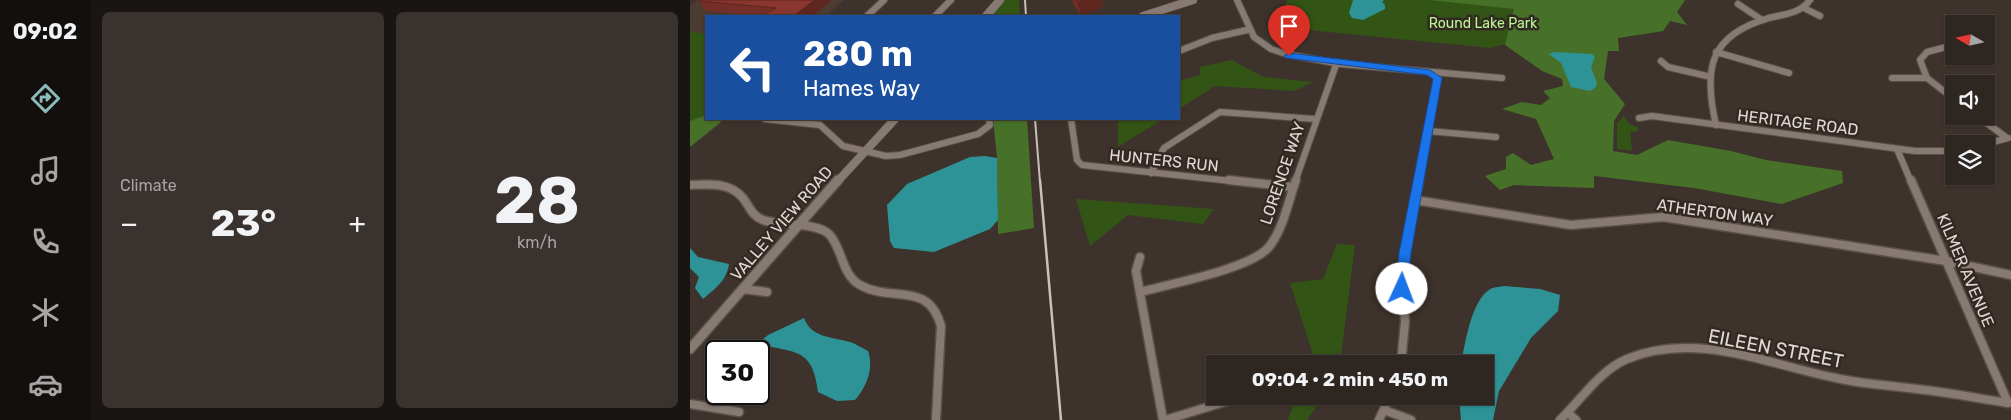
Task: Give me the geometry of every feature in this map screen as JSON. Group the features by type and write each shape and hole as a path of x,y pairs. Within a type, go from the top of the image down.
{"street":[{"path":"868,15 884,0"},
{"path":"936,15 951,0"},
{"path":"987,15 1000,0"},
{"path":"1146,15 1193,0"},
{"path":"1237,0 1244,11 1247,30 1260,43 1278,52 1435,75 1502,78"},
{"path":"1716,125 1707,76 1716,52 1735,33 1762,20 1804,8 1810,0"},
{"path":"1738,4 1762,20"},
{"path":"1804,8 1820,16"},
{"path":"1180,52 1212,38 1247,30"},
{"path":"1945,47 1934,49 1923,56 1921,66 1927,78 1945,91"},
{"path":"1716,52 1789,73"},
{"path":"1661,60 1668,67 1707,76"},
{"name":"LORENCE WAY","path":"1140,292 1235,266 1258,256 1274,241 1337,62"},
{"path":"1401,355 1405,322 1402,273 1438,78 1435,75"},
{"path":"1892,78 1927,78"},
{"path":"1151,173 1164,148 1220,112 1316,120"},
{"name":"HERITAGE ROAD","path":"1638,118 1652,116 1897,149 1933,153 1945,152"},
{"path":"774,120 820,125 843,146 862,152 886,156 900,155 978,134 990,125 989,120"},
{"name":"VALLEY VIEW ROAD","path":"690,349 862,152 895,120"},
{"name":"HUNTERS RUN","path":"1071,120 1077,160 1082,166 1292,187"},
{"path":"1990,125 2009,138"},
{"path":"1428,131 1496,138"},
{"path":"1995,142 2009,138"},
{"name":"KILMER AVENUE","path":"1897,149 2008,403"},
{"path":"690,185 713,184 726,187 744,199 751,213 756,217 824,230 832,236 846,271 860,286 922,298 934,306 940,315 941,326 936,420"},
{"name":"ATHERTON WAY","path":"1415,200 1571,225 1590,226 1636,218 1663,217 1946,262 2011,275"},
{"path":"1140,257 1136,271 1164,420 1214,405"},
{"path":"743,289 768,292"},
{"name":"EILEEN STREET","path":"1560,420 1597,381 1627,359 1645,353 1691,349 1744,355 1839,379 1936,391 2008,403"},
{"path":"690,404 740,412"},
{"path":"1379,420 1386,405"},
{"path":"1384,410 1411,420"},
{"path":"1568,413 1576,420"}],"shaded area":[{"path":"697,0 844,0 827,15 705,15 705,46 690,45 690,5"}],"green space":[{"path":"1004,0 1019,0 1020,15 991,15"},
{"name":"Round Lake Park","path":"1287,0 1685,0 1663,31 1605,40 1501,45 1490,48 1298,29 1280,23"},
{"path":"1429,0 1685,0 1677,12 1687,25 1670,21 1663,31 1618,38 1619,51 1608,51 1604,79 1625,104 1614,121 1613,151 1637,155 1668,140 1731,151 1766,160 1842,171 1843,183 1782,204 1694,188 1594,176 1594,188 1514,185 1500,190 1485,176 1506,169 1506,157 1513,153 1531,165 1554,159 1536,119 1502,109 1522,102 1541,105 1550,98 1543,91 1563,86 1562,79 1542,71 1505,45 1514,9"},
{"path":"690,31 705,34 705,115 690,121"},
{"path":"1232,60 1263,77 1313,82 1294,91 1215,86 1180,108 1180,81 1200,75 1200,67"},
{"path":"705,115 705,120 720,120 721,122 690,147 690,121"},
{"path":"1624,116 1629,124 1638,127 1638,131 1630,132 1632,151 1617,149 1617,123"},
{"path":"993,120 1027,120 1034,228 998,234 997,158"},
{"path":"1118,120 1161,120 1118,147"},
{"path":"1076,199 1214,209 1203,224 1128,215 1090,246"},
{"path":"1337,244 1355,245 1341,355 1311,355 1312,351 1290,283 1323,279"},
{"path":"1293,405 1317,405 1307,420 1288,420"}],"water":[{"path":"1353,0 1384,0 1382,2 1385,5 1385,9 1363,20 1352,18 1349,13"},
{"path":"1554,52 1592,54 1595,57 1591,67 1597,83 1596,87 1590,91 1571,87 1561,63 1549,54"},
{"path":"985,156 997,158 998,220 990,229 934,252 894,248 890,241 887,205 907,184 970,157"},
{"path":"690,248 698,257 729,264 726,275 716,288 703,299 695,288 699,277 690,268"},
{"path":"1504,286 1540,289 1560,295 1558,311 1531,338 1499,391 1493,420 1461,420 1460,405 1494,405 1494,355 1463,355 1473,313 1483,296 1492,288"},
{"path":"804,318 807,325 817,333 850,342 868,351 870,370 863,389 855,400 837,401 818,392 813,369 809,362 796,353 770,347 770,340 762,340 768,335"}],"building":[{"path":"814,0 795,15 763,15 776,8 699,1"}],"railway":[{"path":"1025,0 1026,15"},
{"path":"1035,120 1040,182"},
{"path":"1040,180 1061,420"}],"route":[{"path":"1289,56 1430,72 1438,78 1405,253 1402,289"}]}
